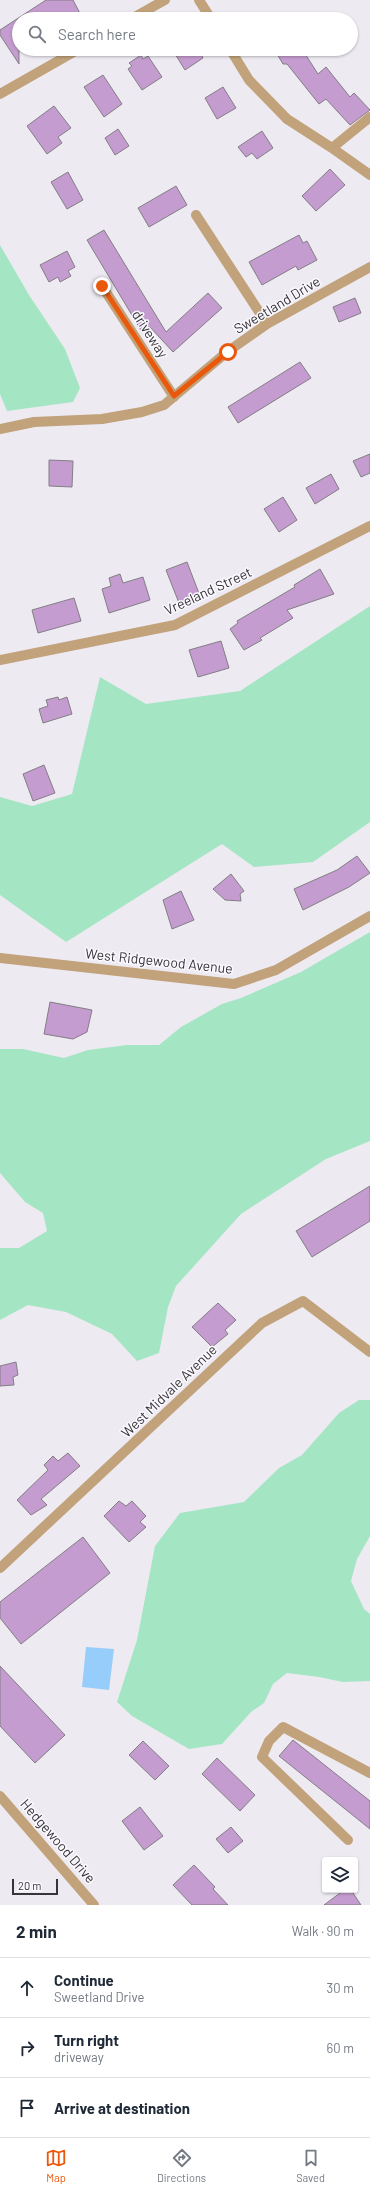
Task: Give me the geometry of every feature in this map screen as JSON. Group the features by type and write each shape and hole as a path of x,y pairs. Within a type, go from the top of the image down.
{"street":[{"path":"143,12 164,0"},
{"path":"198,0 206,12"},
{"path":"0,94 67,56"},
{"path":"234,56 249,80 287,119 370,175"},
{"path":"332,148 370,116"},
{"path":"196,215 267,324"},
{"name":"Sweetland Drive","path":"0,429 34,422 102,419 142,412 164,405 228,352 267,324 370,267"},
{"name":"driveway","path":"102,286 174,396"},
{"name":"Vreeland Street","path":"0,660 175,624 370,526"},
{"name":"West Ridgewood Avenue","path":"0,958 234,984 276,970 370,916"},
{"name":"West Midvale Avenue","path":"0,1568 22,1550 262,1323 303,1301 370,1352"},
{"path":"348,1840 262,1757 268,1742 283,1727 370,1773"},
{"name":"Hedgewood Drive","path":"1,1800 94,1905"}],"green space":[{"path":"0,245 29,295 65,349 80,388 73,402 7,411 0,394"},
{"path":"370,606 370,822 313,862 254,867 222,844 66,942 0,895 0,797 32,806 72,794 100,677 146,704 240,691"},
{"path":"370,932 370,1141 326,1159 241,1214 176,1286 168,1307 159,1353 137,1361 112,1334 66,1312 28,1305 0,1320 0,1248 19,1248 47,1231 43,1213 25,1202 0,1173 0,1049 23,1049 64,1058 88,1050 127,1045 159,1045 181,1027 222,1004 241,998 301,972"},
{"path":"359,1400 370,1400 370,1536 357,1559 351,1581 364,1609 370,1614 370,1681 343,1682 287,1673 273,1684 264,1703 251,1712 222,1744 189,1749 132,1716 117,1702 137,1640 155,1546 180,1513 244,1502 279,1468 302,1455 339,1413"}],"water":[{"path":"86,1647 114,1649 109,1690 82,1687"}],"building":[{"path":"46,0 73,0 79,12 28,12"},
{"path":"12,22 12,53 0,35 0,30"},
{"path":"14,56 19,56 19,64"},
{"path":"140,56 142,56 143,59 148,56 162,77 142,90 128,69 132,66 129,63"},
{"path":"176,56 202,56 203,58 185,70"},
{"path":"278,56 306,56 318,74 326,67 350,97 354,93 370,110 350,125 326,99 319,104 287,64 283,64"},
{"path":"103,75 122,104 104,117 84,87"},
{"path":"223,87 236,108 217,119 205,98"},
{"path":"54,106 71,128 58,137 62,143 47,154 27,126"},
{"path":"118,129 129,146 115,155 105,138"},
{"path":"262,131 273,148 257,159 252,153 246,157 238,147"},
{"path":"330,169 345,185 316,211 302,196"},
{"path":"68,172 83,200 67,209 51,182"},
{"path":"176,186 187,205 149,227 138,208"},
{"path":"104,230 166,332 208,293 222,308 173,352 150,327 142,332 87,240"},
{"path":"299,235 303,243 307,241 317,260 298,270 296,266 262,285 249,262"},
{"path":"67,251 75,267 68,271 71,276 60,282 58,277 49,282 40,265"},
{"path":"355,298 361,313 339,322 333,307"},
{"path":"300,362 311,378 238,423 228,407"},
{"path":"370,454 370,473 361,477 353,461"},
{"path":"49,460 73,461 72,487 49,486"},
{"path":"331,474 339,489 315,504 306,488"},
{"path":"283,497 297,520 279,532 264,509"},
{"path":"187,562 200,596 179,603 166,570"},
{"path":"320,569 334,594 287,610 293,618 260,638 262,640 244,650 230,629 238,623 237,621 295,587 294,585"},
{"path":"120,574 123,583 143,577 150,600 109,613 102,589 111,586 109,578"},
{"path":"74,598 81,621 38,633 32,610"},
{"path":"221,641 229,668 198,677 189,650"},
{"path":"58,697 59,700 67,697 72,714 43,723 39,709 48,706 46,700"},
{"path":"44,765 55,793 33,801 23,774"},
{"path":"357,856 370,873 349,887 303,910 294,889 337,870"},
{"path":"231,874 244,891 240,894 241,901 225,900 213,889"},
{"path":"181,891 194,920 172,929 163,900"},
{"path":"50,1002 92,1010 87,1032 73,1039 44,1034"},
{"path":"370,1186 370,1221 312,1257 296,1231"},
{"path":"218,1303 236,1320 225,1330 228,1334 212,1347 192,1327"},
{"path":"16,1362 18,1375 13,1377 14,1385 0,1386 0,1366"},
{"path":"68,1453 80,1466 41,1499 47,1505 31,1515 17,1500 48,1470 44,1465 53,1456 58,1461"},
{"path":"119,1501 126,1506 132,1501 146,1516 140,1522 146,1527 129,1542 104,1516"},
{"path":"83,1537 110,1573 21,1644 0,1618 0,1602"},
{"path":"0,1666 65,1735 35,1763 0,1726"},
{"path":"293,1740 370,1801 370,1829 279,1756"},
{"path":"143,1741 169,1766 155,1780 129,1755"},
{"path":"217,1758 255,1795 240,1811 202,1774"},
{"path":"140,1807 163,1836 144,1850 122,1821"},
{"path":"231,1827 243,1841 228,1853 216,1839"},
{"path":"194,1865 215,1887 213,1889 228,1905 192,1905 173,1885"},
{"path":"340,1893 353,1893 361,1905 324,1905"}],"route":[{"path":"102,286 174,396 228,352"}]}
